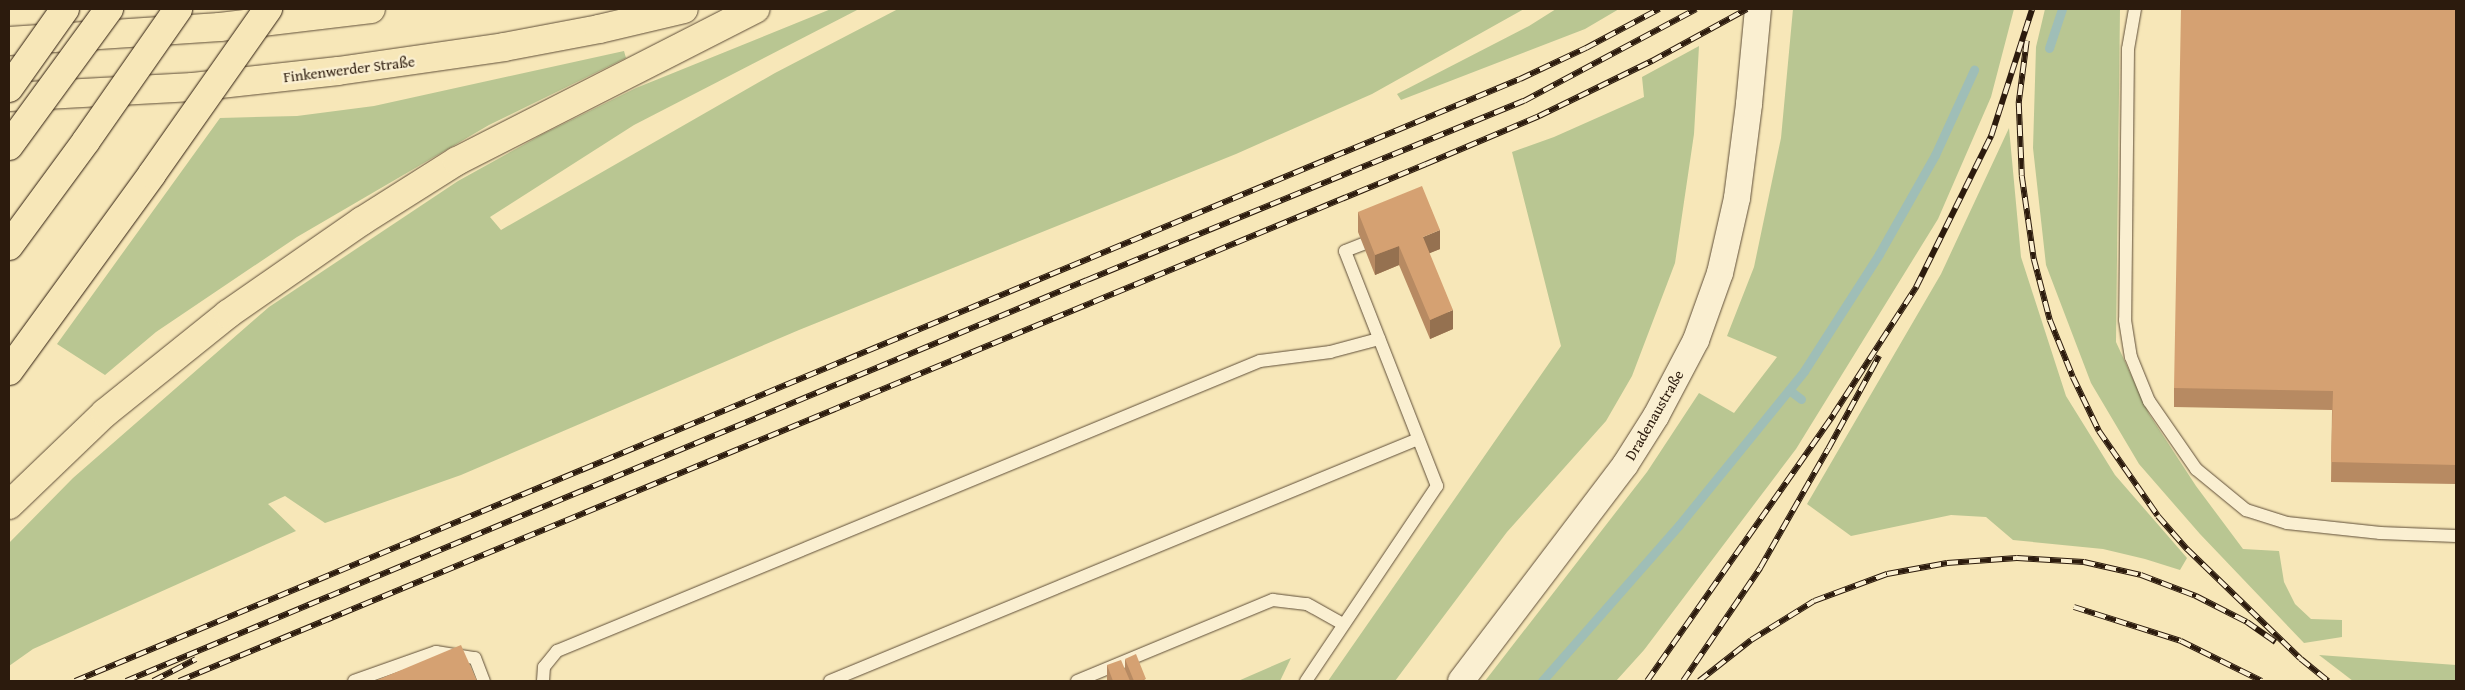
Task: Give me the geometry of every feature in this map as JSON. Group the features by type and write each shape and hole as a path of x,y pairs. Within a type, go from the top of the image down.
{"main road":[{"path":"9,88 65,9"},
{"path":"9,146 108,9"},
{"path":"9,246 86,141 178,9"},
{"path":"9,371 268,9"},
{"path":"9,40 220,27 371,9"},
{"name":"Finkenwerder Straße","path":"9,97 193,87 338,71 504,47 598,29 684,9"},
{"path":"9,505 105,413 228,314 362,221 457,161 755,9"}],"street":[{"name":"Dradenaustraße","path":"1461,681 1625,464 1656,416 1696,340 1720,273 1737,198 1749,104 1758,9"}],"lane":[{"path":"2135,9 2128,49 2124,320 2131,357 2149,402 2196,469 2246,510 2287,523 2380,533 2456,536"},
{"path":"1306,681 1437,486 1345,251 1363,244"},
{"path":"543,681 544,667 557,651 1260,361 1330,352 1380,340"},
{"path":"830,681 1418,439"},
{"path":"1077,681 1273,600 1307,604 1343,624"},
{"path":"354,681 436,652 475,658 484,681"}],"green space":[{"path":"831,9 859,9 634,125 490,217 501,230 775,73 898,9 1524,9 1372,94 1236,154 799,330 461,475 325,523 285,496 268,504 296,531 33,649 9,666 9,543 73,478 269,307 458,181 543,134 636,88"},
{"path":"1556,9 1619,9 1585,29 1401,100 1397,94 1529,26"},
{"path":"1793,9 2014,9 1991,97 1938,219 1796,449 1644,650 1616,681 1485,681 1647,472 1699,393 1734,413 1777,357 1727,336 1754,267 1781,138"},
{"path":"2045,9 2120,9 2116,342 2149,414 2196,486 2243,549 2279,551 2284,582 2295,604 2311,619 2342,620 2342,637 2304,643 2200,534 2139,464 2091,383 2046,265 2033,148 2036,47"},
{"path":"1699,46 1694,134 1675,263 1632,376 1606,421 1507,532 1395,681 1328,681 1561,346 1512,152 1554,137 1644,97 1642,77"},
{"path":"624,51 626,58 489,125 297,237 156,332 105,375 57,344 220,118 297,116 374,106"},
{"path":"2009,128 2021,257 2066,396 2115,475 2187,558 2180,570 2103,549 2013,540 1986,517 1951,515 1851,536 1807,504 1941,274"},
{"path":"2319,655 2456,665 2456,681 2353,681"},
{"path":"1291,658 1280,681 1238,681"}],"building":[{"path":"2181,9 2456,9 2456,465 2331,462 2333,391 2174,388"},
{"path":"1422,186 1440,230 1423,237 1453,310 1430,320 1399,246 1375,255 1358,212"},
{"path":"461,645 477,681 375,681"},
{"path":"1136,654 1146,679 1139,681 1134,681 1125,659"},
{"path":"1121,660 1130,681 1113,681 1107,665"}],"waterway":[{"path":"2049,48 2062,9"},
{"path":"1542,681 1679,525 1804,371 1879,254 1935,155 1974,70"},
{"path":"1789,390 1801,399"}],"railway":[{"path":"75,681 1520,79 1586,48 1659,9"},
{"path":"126,681 1087,280 1524,101 1696,9"},
{"path":"179,681 1539,116 1652,61 1747,9"},
{"path":"1647,681 1833,415 1916,287 1991,136 2032,9"},
{"path":"2027,41 2019,103 2022,176 2034,259 2050,320 2073,377 2099,431 2158,516 2187,549 2301,659 2328,681"},
{"path":"1683,681 1760,568 1879,356"},
{"path":"1699,681 1751,640 1814,601 1887,574 1947,563 2017,558 2084,562 2141,575 2196,596 2247,622 2276,642"},
{"path":"2074,607 2181,641 2262,681"},
{"path":"153,681 196,659"}]}
